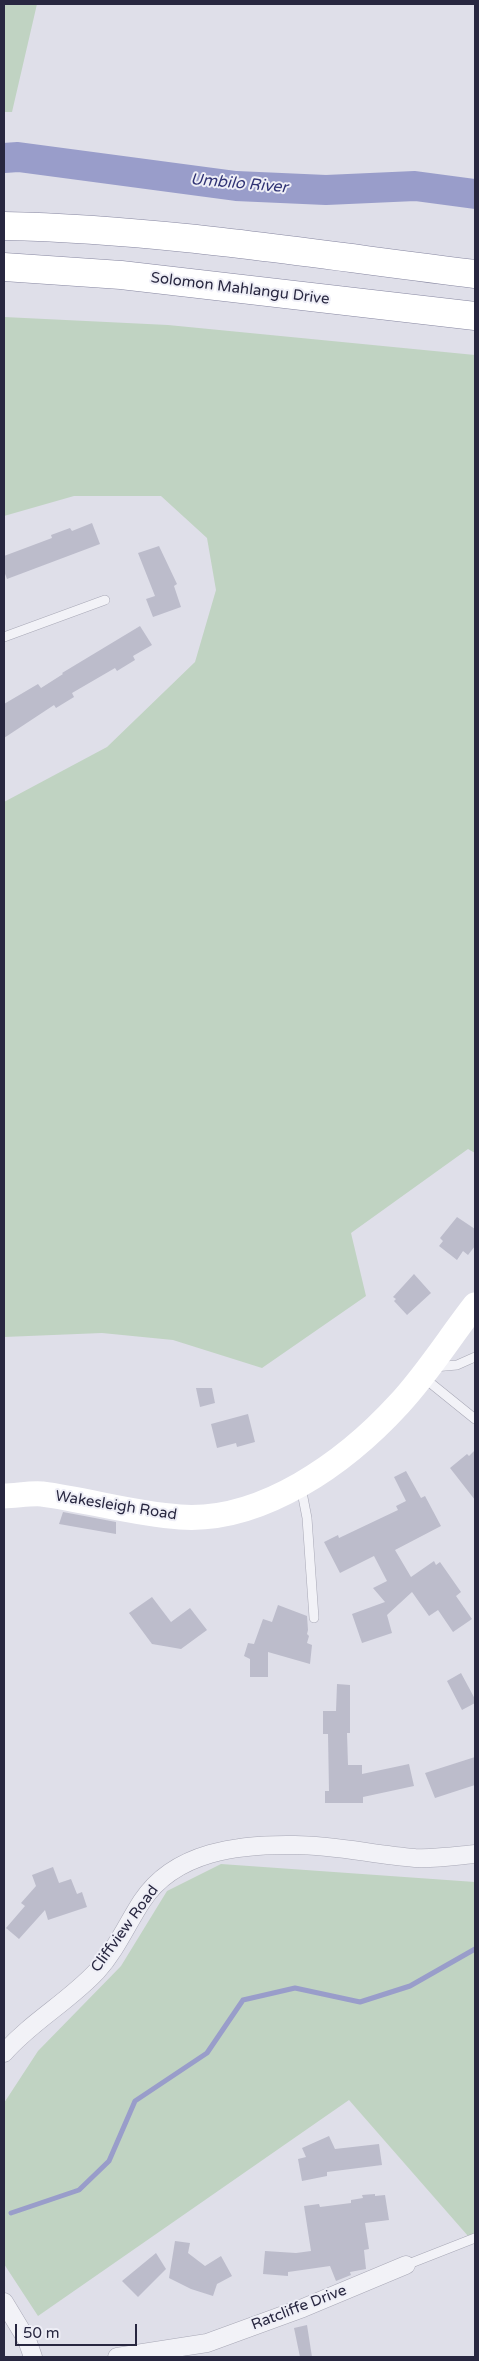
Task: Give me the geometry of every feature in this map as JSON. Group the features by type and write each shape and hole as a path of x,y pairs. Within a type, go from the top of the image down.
{"highway":[{"path":"4,226 70,228 196,240 475,274"},
{"name":"Solomon Mahlangu Drive","path":"4,267 121,275 475,316"}],"main road":[{"name":"Wakesleigh Road","path":"4,1496 40,1494 181,1517 216,1516 247,1508 301,1484 346,1454 399,1404 475,1305"}],"street":[{"name":"Cliffview Road","path":"4,2053 21,2034 74,1994 98,1970 119,1942 143,1900 161,1879 190,1860 220,1850 295,1844 416,1858 444,1858 475,1854"},
{"name":"Ratcliffe Drive","path":"117,2357 206,2343 303,2308 406,2265"},
{"path":"4,2302 27,2340 33,2357"}],"lane":[{"path":"4,637 105,600"},
{"path":"424,1372 457,1365 475,1357"},
{"path":"424,1372 475,1418"},
{"path":"301,1484 306,1518 314,1618"},
{"name":"Ratcliffe Drive","path":"406,2265 475,2238"}],"green space":[{"path":"4,4 37,4 12,112 4,112"},
{"path":"4,317 168,325 475,355 475,1153 468,1149 351,1233 366,1296 262,1368 173,1340 102,1333 4,1337 4,802 107,747 195,662 216,590 207,538 161,496 74,496 4,516"},
{"path":"221,1864 475,1882 475,2244 349,2100 38,2316 4,2264 4,2103 38,2051 121,1966 167,1891"}],"building":[{"path":"92,523 100,544 7,579 4,571 4,556 52,538 51,535 70,528 72,531"},
{"path":"159,546 177,584 174,586 181,607 153,617 146,599 155,596 138,553"},
{"path":"140,626 152,645 133,656 135,660 117,671 115,668 72,693 74,697 56,708 54,705 4,738 4,704 38,684 41,688 62,673"},
{"path":"457,1217 475,1229 475,1246 468,1255 463,1251 457,1260 439,1246 443,1241 440,1238"},
{"path":"414,1274 431,1293 407,1315 394,1301 396,1299 393,1297"},
{"path":"196,1388 212,1388 215,1403 200,1407"},
{"path":"248,1414 255,1442 237,1447 236,1443 217,1448 211,1424"},
{"path":"475,1450 475,1500 450,1468"},
{"path":"406,1471 421,1498 425,1496 441,1526 395,1550 411,1577 434,1561 436,1565 440,1562 461,1592 456,1596 472,1619 453,1632 438,1610 429,1616 412,1592 387,1615 392,1633 362,1643 352,1614 385,1602 373,1588 387,1581 374,1556 340,1573 324,1542 338,1535 339,1538 398,1510 396,1506 406,1501 394,1477"},
{"path":"63,1512 116,1522 116,1534 59,1524"},
{"path":"152,1597 171,1622 190,1608 207,1630 181,1649 152,1644 129,1613"},
{"path":"278,1605 307,1616 307,1634 309,1636 307,1643 312,1645 310,1664 268,1652 268,1677 250,1677 250,1659 244,1656 248,1643 254,1644 263,1619 272,1622"},
{"path":"461,1673 475,1699 475,1703 462,1710 447,1681"},
{"path":"337,1684 350,1685 350,1733 347,1733 348,1765 362,1765 362,1774 409,1764 414,1786 363,1797 363,1803 325,1803 325,1791 329,1791 328,1734 323,1734 323,1711 336,1711"},
{"path":"475,1757 475,1785 435,1798 425,1773"},
{"path":"53,1867 59,1883 71,1879 77,1894 82,1892 87,1907 48,1920 45,1910 19,1939 6,1928 25,1906 21,1903 36,1886 32,1875"},
{"path":"329,2136 335,2149 379,2144 382,2165 327,2172 327,2176 302,2181 298,2159 306,2157 302,2148"},
{"path":"375,2194 375,2196 385,2195 389,2220 365,2223 369,2249 364,2250 366,2269 350,2272 351,2275 336,2281 330,2266 288,2272 288,2276 263,2274 265,2251 296,2253 311,2251 304,2206 319,2204 320,2207 351,2203 351,2200 363,2198 362,2195"},
{"path":"175,2241 190,2243 188,2253 205,2266 221,2256 232,2276 217,2284 213,2296 191,2289 169,2278"},
{"path":"156,2253 166,2269 138,2297 122,2281"},
{"path":"307,2325 312,2357 300,2357 294,2328"}],"waterway":[{"name":"Umbilo River","path":"4,158 18,157 236,186 326,190 415,186 475,194"},
{"path":"11,2213 79,2190 109,2161 135,2101 207,2053 243,2000 295,1988 360,2002 410,1986 475,1949"}]}
